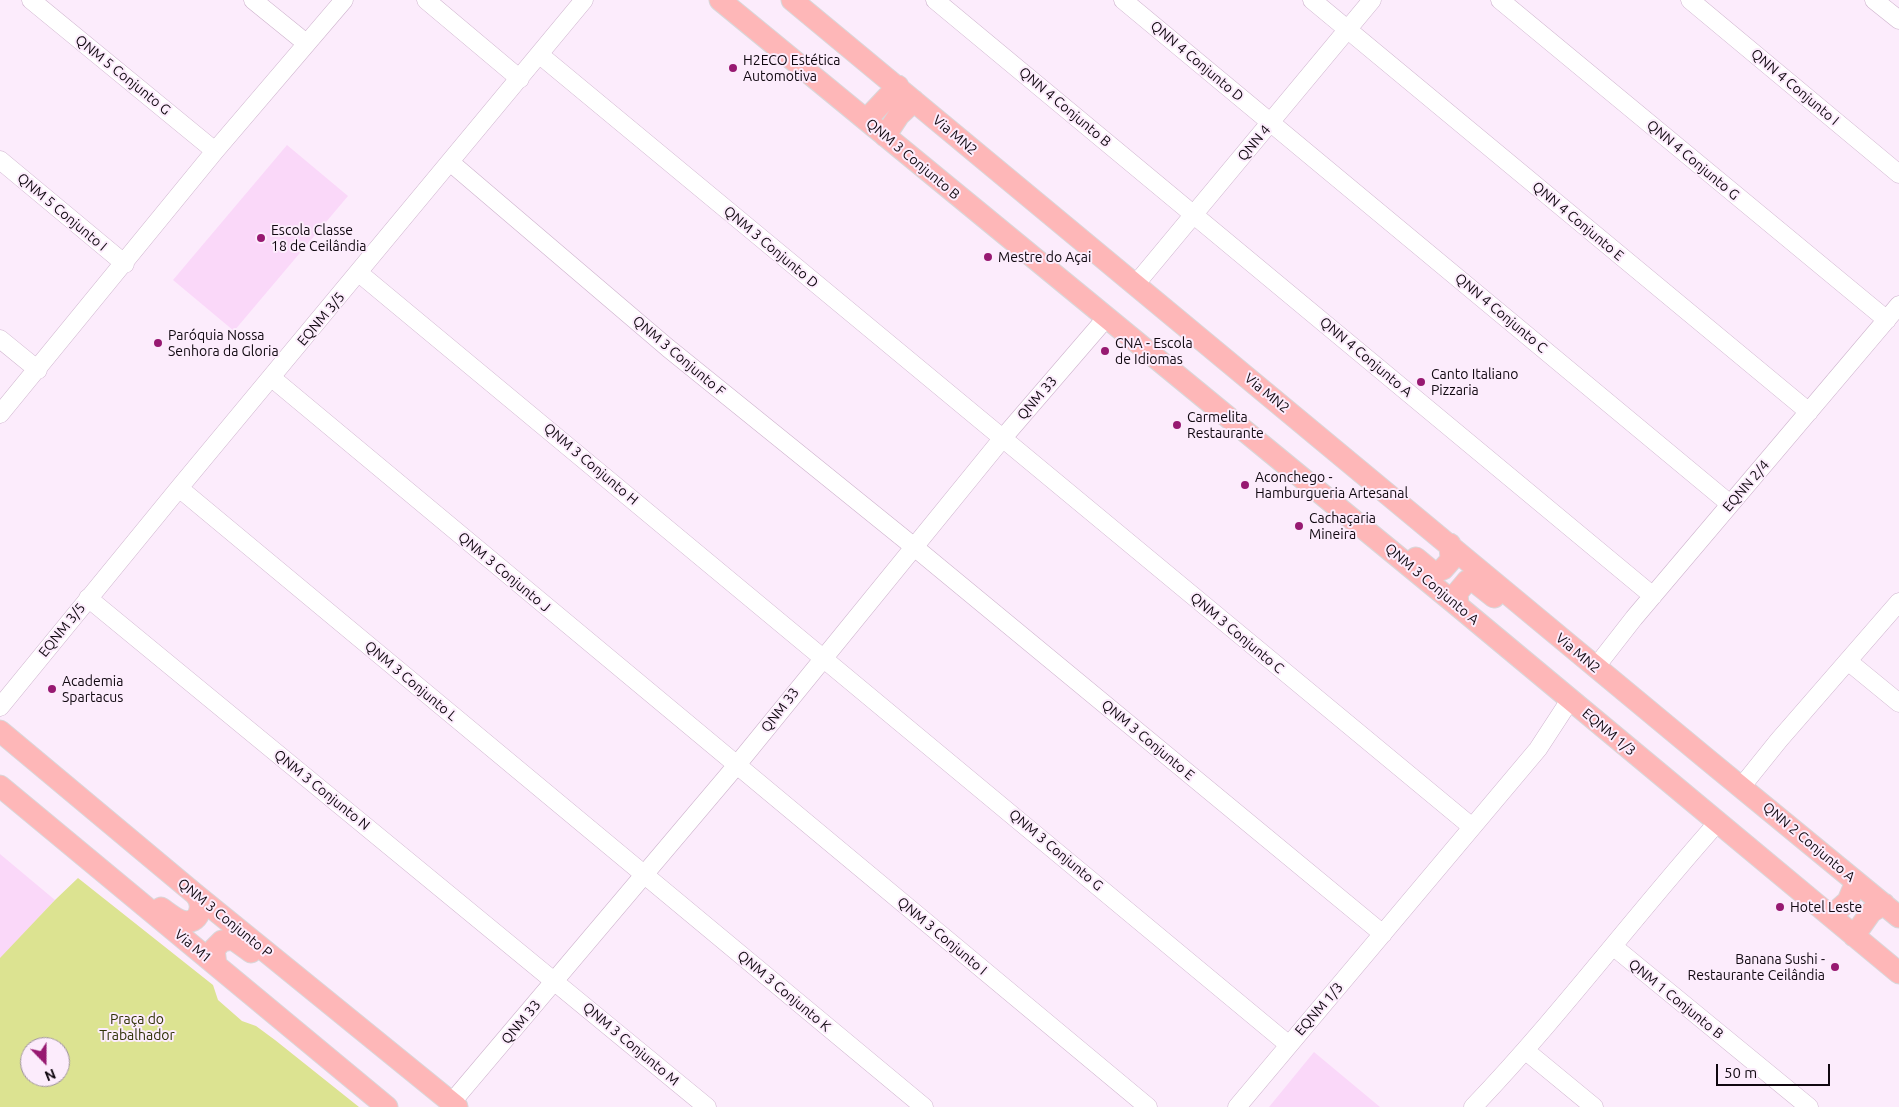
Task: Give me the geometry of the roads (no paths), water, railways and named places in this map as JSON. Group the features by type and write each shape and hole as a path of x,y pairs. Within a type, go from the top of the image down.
{"main road":[{"name":"QNM 3 Conjunto B","path":"720,0 1106,317"},
{"name":"Via MN2","path":"792,0 1450,544 1602,673 1742,786"},
{"path":"866,120 898,86"},
{"path":"885,136 900,115 914,101"},
{"name":"QNM 3 Conjunto A","path":"1106,317 1570,700"},
{"path":"1302,477 1344,500 1434,573 1443,569 1451,560 1450,544"},
{"path":"1458,606 1458,589 1467,581 1475,582 1560,652 1602,673"},
{"name":"EQNM 1/3","path":"1570,700 1899,973"},
{"name":"QNM 3 Conjunto P","path":"0,731 195,894 455,1105"},
{"name":"Via M1","path":"0,786 387,1107"},
{"name":"QNN 2 Conjunto A","path":"1742,786 1891,910"},
{"path":"1831,916 1848,901 1856,882"},
{"path":"137,900 159,906 186,921 195,918 201,909 201,903 195,894"},
{"path":"1854,936 1871,912 1891,910"},
{"path":"216,965 214,949 222,941 233,939 266,963 303,981"}],"street":[{"name":"QNM 5 Conjunto G","path":"31,0 215,151"},
{"path":"253,0 306,43"},
{"path":"0,414 125,264 215,151 344,0"},
{"path":"426,0 520,79"},
{"name":"EQNM 3/5","path":"0,707 88,598 584,0"},
{"name":"QNN 4 Conjunto B","path":"935,0 1195,215"},
{"name":"QNN 4 Conjunto D","path":"1123,0 1271,122"},
{"name":"QNN 4 Conjunto E","path":"1312,0 1809,412"},
{"name":"QNN 4","path":"1135,285 1372,0"},
{"name":"QNN 4 Conjunto G","path":"1500,0 1886,320"},
{"name":"QNN 4 Conjunto I","path":"1690,0 1899,174"},
{"path":"1874,0 1899,20"},
{"name":"QNM 3 Conjunto D","path":"540,55 1002,438"},
{"name":"QNN 4 Conjunto C","path":"1271,122 1730,504"},
{"name":"QNM 5 Conjunto I","path":"0,160 125,264"},
{"name":"QNM 3 Conjunto F","path":"450,162 668,348 913,546"},
{"name":"QNN 4 Conjunto A","path":"1195,215 1653,596"},
{"name":"QNM 3 Conjunto H","path":"359,273 823,656"},
{"name":"EQNN 2/4","path":"1602,673 1653,596 1899,305"},
{"name":"QNM 33","path":"455,1105 643,874 736,766 823,656 1002,438 1106,317"},
{"path":"0,338 38,370"},
{"name":"QNM 3 Conjunto J","path":"272,378 736,766"},
{"name":"QNM 3 Conjunto C","path":"1002,438 1472,827"},
{"name":"QNM 3 Conjunto L","path":"179,488 643,874"},
{"name":"QNM 3 Conjunto E","path":"913,546 1383,934"},
{"name":"QNM 3 Conjunto N","path":"88,598 556,981"},
{"path":"1742,786 1779,740 1849,662 1899,602"},
{"name":"QNM 3 Conjunto G","path":"823,656 1289,1045"},
{"path":"1849,662 1899,703"},
{"name":"EQNM 1/3","path":"1237,1107 1538,748 1570,700"},
{"name":"QNM 3 Conjunto I","path":"736,766 1148,1107"},
{"path":"1473,1107 1526,1051 1614,947 1681,863 1718,822"},
{"name":"QNM 3 Conjunto K","path":"643,874 924,1107"},
{"name":"QNM 1 Conjunto B","path":"1614,947 1809,1107"},
{"name":"QNM 3 Conjunto M","path":"556,981 707,1107"},
{"path":"1526,1051 1594,1107"}],"place":[{"name":"H2ECO Estética Automotiva","path":"733,68"},
{"name":"Escola Classe 18 de Ceilândia","path":"261,238"},
{"name":"Mestre do Açai","path":"988,257"},
{"name":"Paróquia Nossa Senhora da Gloria","path":"158,343"},
{"name":"CNA - Escola de Idiomas","path":"1105,351"},
{"name":"Canto Italiano Pizzaria","path":"1421,382"},
{"name":"Carmelita Restaurante","path":"1177,425"},
{"name":"Aconchego - Hamburgueria Artesanal","path":"1245,485"},
{"name":"Cachaçaria Mineira","path":"1299,526"},
{"name":"Academia Spartacus","path":"52,689"},
{"name":"Hotel Leste","path":"1780,907"},
{"name":"Banana Sushi - Restaurante Ceilândia","path":"1835,967"}],"park label":[{"name":"Praça do Trabalhador","path":"137,1028"}]}
